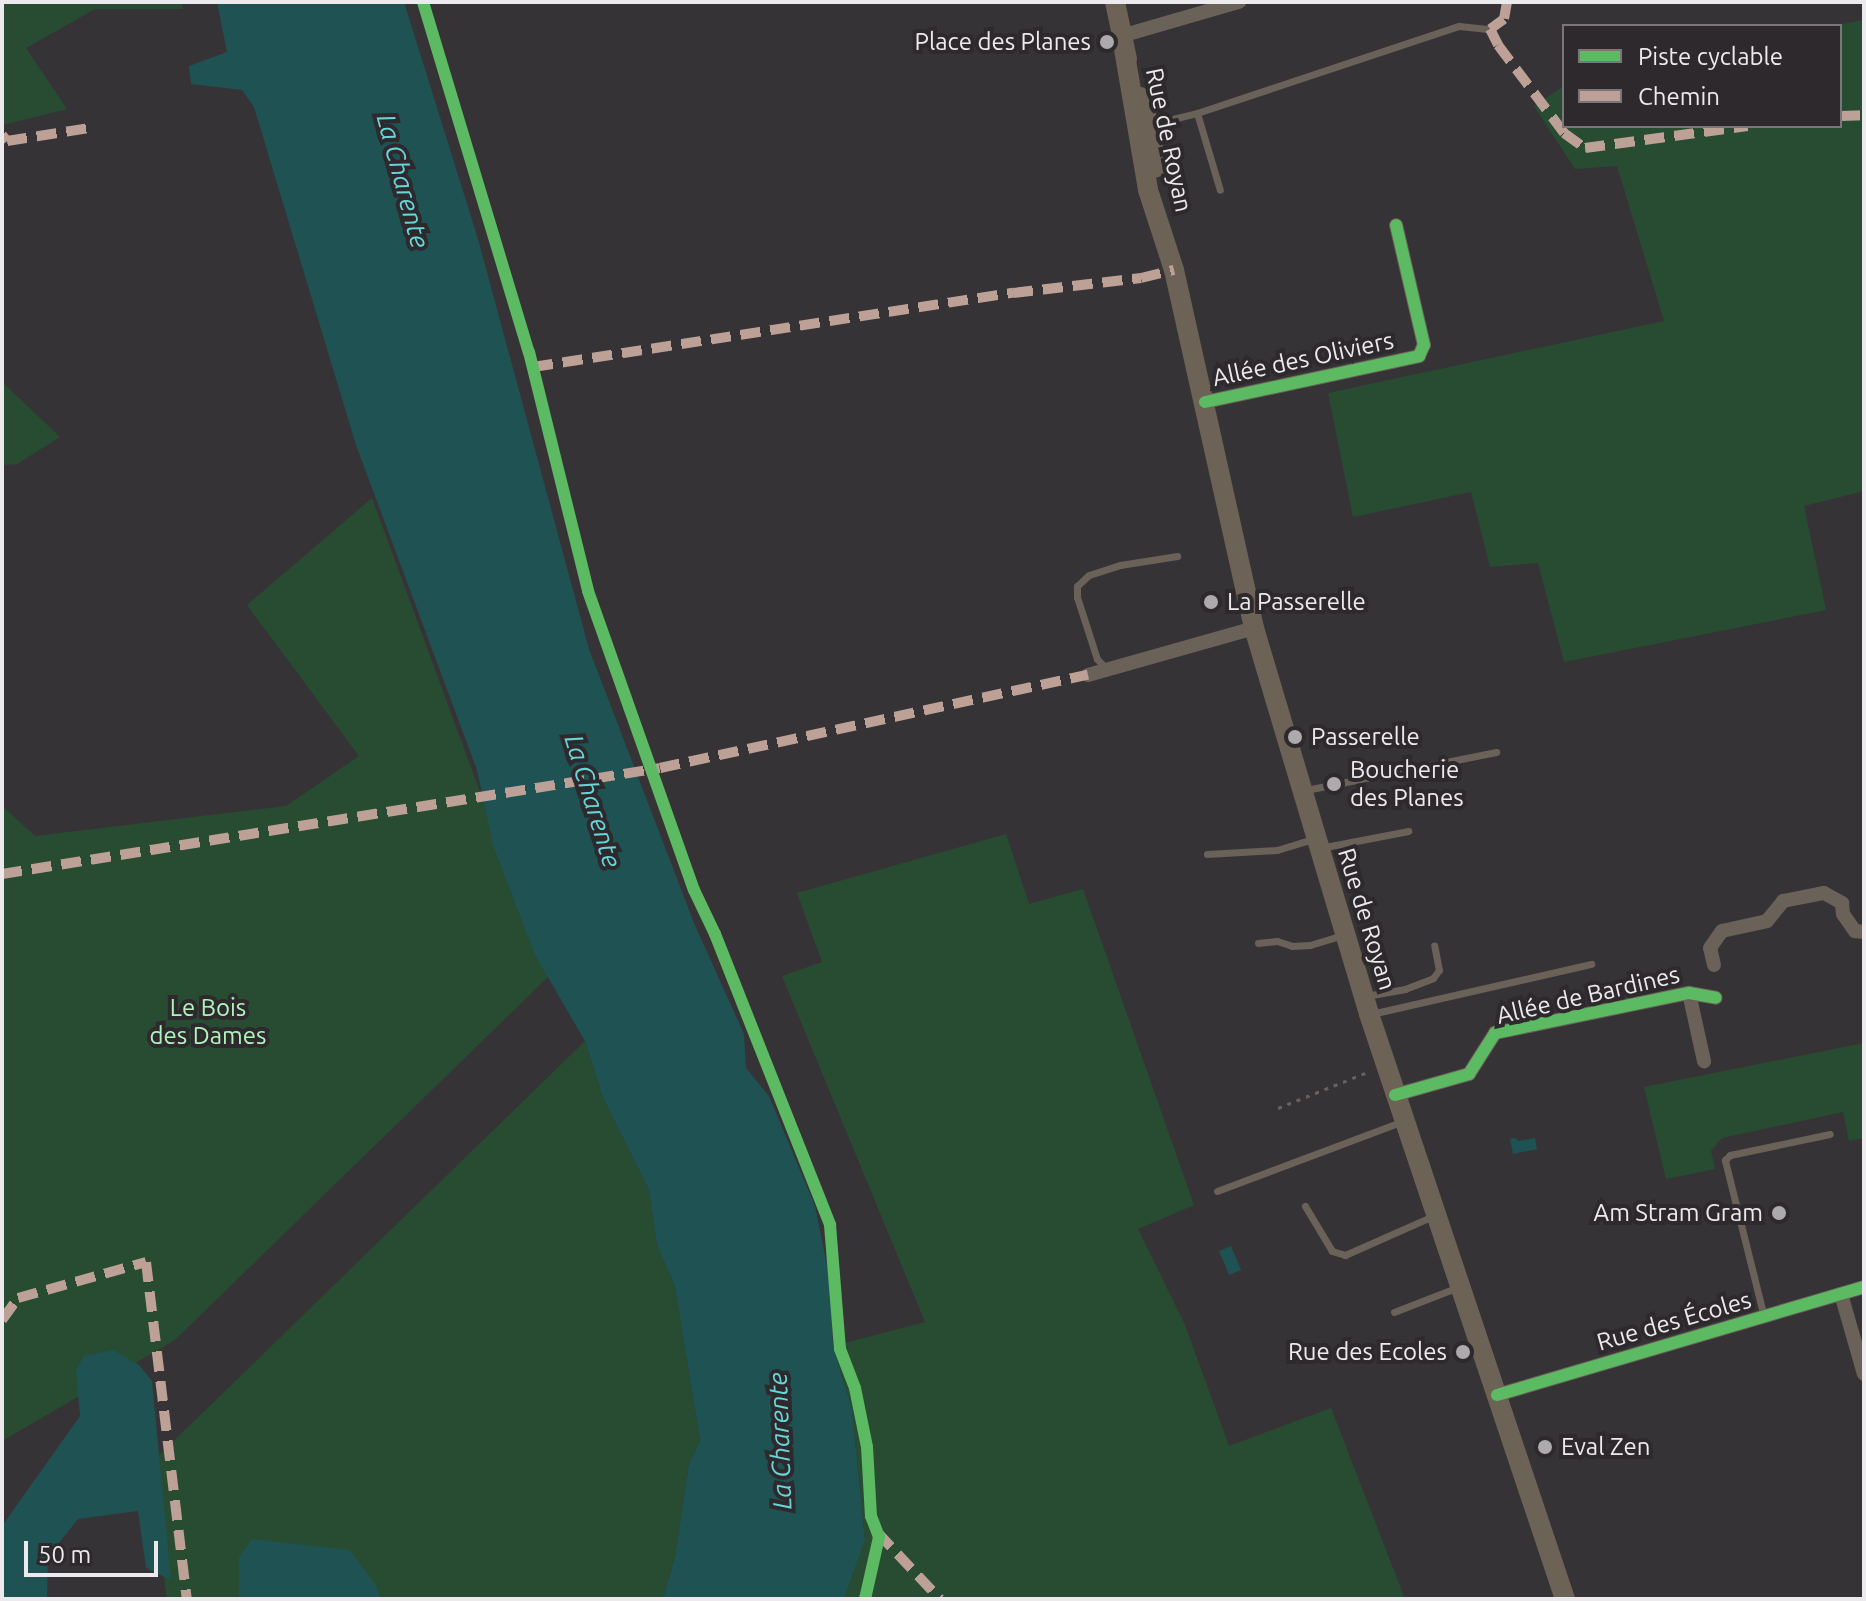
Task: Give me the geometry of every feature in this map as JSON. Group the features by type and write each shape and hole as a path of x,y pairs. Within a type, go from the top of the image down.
{"main road":[{"name":"Rue de Royan","path":"1115,2 1148,190 1166,242 1205,402 1254,628 1316,844 1385,1065 1565,1599"},
{"name":"Rue de Royan","path":"1122,42 1149,124 1166,242"}],"street":[{"path":"1122,42 1239,2"},
{"name":"Allée des Oliviers","path":"1205,402 1419,356 1424,345 1396,225"},
{"path":"1088,675 1254,628"},
{"path":"1714,965 1710,948 1722,931 1767,921 1783,901 1824,893 1842,903 1843,914 1855,931 1864,932"},
{"path":"1689,993 1704,1061"},
{"name":"Allée de Bardines","path":"1395,1095 1469,1074 1495,1033 1689,993 1716,998"},
{"name":"Rue des Écoles","path":"1497,1395 1864,1287"},
{"path":"1841,1294 1864,1374"}],"lane":[{"path":"1149,124 1197,113 1459,26 1490,29"},
{"path":"1197,113 1220,190"},
{"path":"1107,669 1097,659 1077,597 1077,586 1089,575 1120,565 1177,556"},
{"path":"1301,791 1496,752"},
{"path":"1207,854 1277,850 1408,831"},
{"path":"1258,943 1277,941 1292,946 1310,945 1344,934"},
{"path":"1366,1005 1433,978 1439,970 1434,945"},
{"path":"1366,1005 1591,964"},
{"path":"1217,1191 1404,1121"},
{"path":"1764,1317 1725,1160 1730,1155 1830,1134"},
{"path":"1305,1206 1332,1251 1345,1255 1436,1214"},
{"path":"1394,1312 1460,1286"}],"path":[{"path":"1278,1108 1385,1065"}],"green space":[{"path":"2,2 181,2 183,9 95,9 26,48 67,109 2,125"},
{"path":"1864,20 1864,491 1804,506 1826,610 1564,662 1538,563 1490,567 1471,492 1353,517 1328,393 1664,321 1617,166 1575,169 1534,106 1562,87 1562,128 1842,128 1842,24"},
{"path":"2,382 60,437 17,464 2,465"},
{"name":"Le Bois des Dames","path":"372,498 548,977 175,1340 2,1441 2,806 35,836 286,806 359,756 247,605"},
{"path":"1006,834 1029,904 1083,889 1194,1205 1138,1229 1185,1325 1229,1446 1331,1408 1405,1599 844,1599 865,1539 852,1410 833,1346 925,1322 782,976 822,962 797,893"},
{"path":"585,1041 603,1098 649,1190 657,1245 675,1287 700,1440 689,1464 675,1557 663,1599 167,1599 149,1465"},
{"path":"1864,1043 1864,1138 1849,1141 1843,1112 1722,1138 1711,1151 1715,1169 1666,1179 1644,1087"}],"water":[{"name":"La Charente","path":"217,2 404,2 478,239 589,649 694,923 744,1034 746,1068 769,1096 815,1206 830,1280 833,1346 852,1410 865,1540 844,1599 663,1599 675,1557 689,1464 700,1440 675,1287 657,1245 649,1190 603,1098 585,1041 535,955 493,845 477,770 356,445 254,107 242,90 191,84 189,66 227,52"},
{"path":"1535,1138 1537,1149 1513,1154 1510,1139 1519,1141"},
{"path":"1231,1246 1241,1270 1229,1275 1219,1251"},
{"path":"113,1350 139,1365 152,1381 171,1580 146,1568 138,1511 78,1519 48,1557 47,1599 2,1599 2,1526 80,1416 76,1370 84,1356"},
{"path":"252,1539 350,1550 376,1585 380,1599 239,1599 239,1557"}],"marked path":[{"path":"1507,2 1504,19 1490,29 1498,45 1564,133 1585,148 1733,128"},
{"path":"1842,116 1864,115"},
{"path":"2,135 7,141 95,127"},
{"path":"533,367 1013,293 1141,278 1174,270"},
{"path":"2,874 660,768 1088,675"},
{"path":"2,1320 18,1298 146,1262 187,1599"},
{"path":"877,1532 940,1599"}],"cycle path":[{"path":"423,2 529,352 588,591 694,890 715,934 830,1225 840,1349 855,1388 867,1447 871,1516 879,1537 865,1599"},
{"path":"1205,402 1419,356 1424,345 1396,225"},
{"path":"1395,1095 1469,1074 1495,1033 1689,993 1716,998"},
{"path":"1497,1395 1864,1287"}],"place":[{"name":"Place des Planes","path":"1107,42"},
{"name":"La Passerelle","path":"1211,602"},
{"name":"Passerelle","path":"1295,737"},
{"name":"Boucherie des Planes","path":"1334,784"},
{"name":"Am Stram Gram","path":"1779,1213"},
{"name":"Rue des Ecoles","path":"1463,1352"},
{"name":"Eval Zen","path":"1545,1447"}]}
